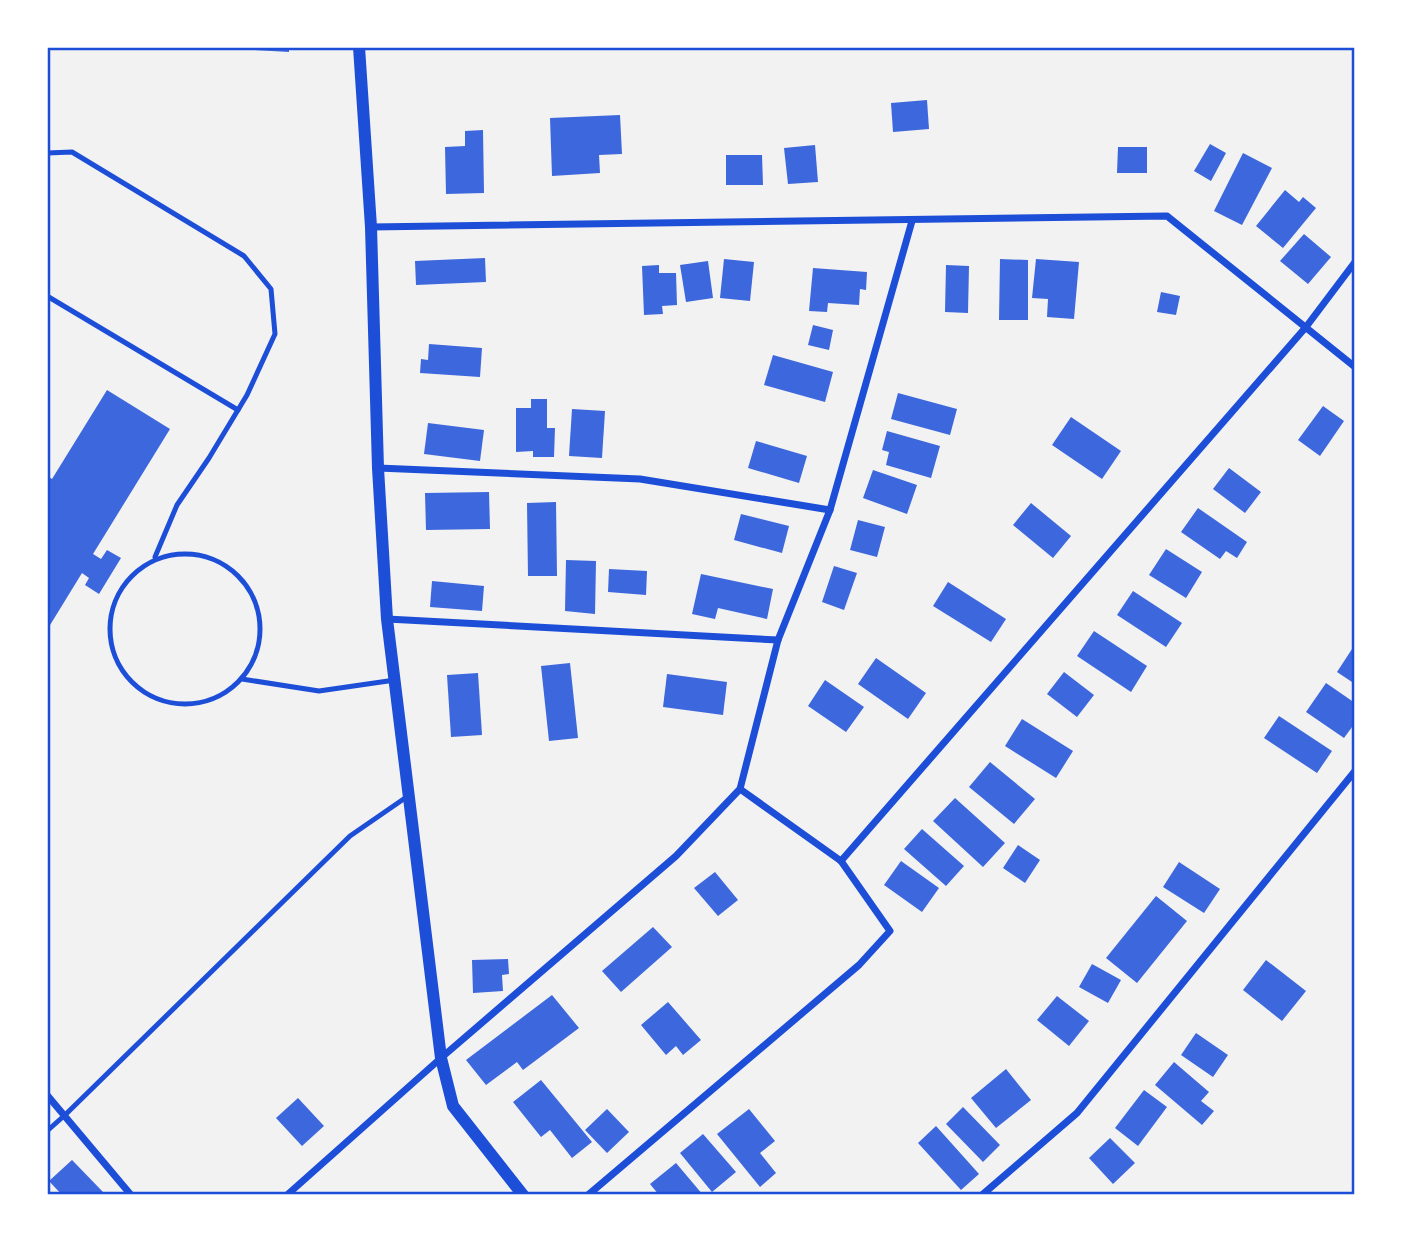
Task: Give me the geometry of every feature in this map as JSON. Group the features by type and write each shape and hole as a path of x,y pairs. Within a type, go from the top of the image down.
{"street":[{"path":"359,47 371,227 377,468 387,620 441,1058 453,1106 523,1195"},
{"path":"371,227 1167,216 1355,367"},
{"path":"287,1195 441,1058 676,856 740,789 778,640 830,510 912,221"},
{"path":"841,860 1306,327 1355,262"},
{"path":"377,468 640,479 830,510"},
{"path":"387,620 778,640"},
{"path":"982,1195 1077,1113 1355,771"},
{"path":"588,1195 859,965 890,931 841,860 740,789"},
{"path":"47,1095 131,1195"}],"lane":[{"path":"47,153 72,152 244,256 271,289 275,334 238,410 177,505 155,557 112,601 108,641 117,666 140,692 166,704 215,699 242,680 259,648 258,606 236,572 200,553 155,557"},
{"path":"47,296 238,410"},
{"path":"242,680 319,691 395,680"},
{"path":"47,1131 350,836 409,795"}],"building":[{"path":"289,47 289,52 239,49"},
{"path":"927,100 929,129 893,132 891,103"},
{"path":"620,115 622,154 599,155 600,173 552,176 550,118"},
{"path":"483,130 484,193 446,194 445,147 465,146 465,131"},
{"path":"1210,144 1226,153 1211,181 1194,171"},
{"path":"815,145 818,182 788,184 784,148"},
{"path":"1118,147 1147,147 1147,173 1117,173"},
{"path":"1243,153 1272,168 1242,225 1214,211"},
{"path":"726,155 762,155 763,185 726,185"},
{"path":"1285,190 1299,202 1303,197 1316,208 1283,248 1256,226"},
{"path":"1304,234 1331,257 1308,284 1280,261"},
{"path":"485,258 486,282 416,285 415,261"},
{"path":"724,259 754,262 750,301 720,298"},
{"path":"1000,259 1028,260 1028,320 999,320"},
{"path":"1036,259 1079,262 1074,319 1047,317 1048,299 1032,298"},
{"path":"708,261 713,298 686,302 680,265"},
{"path":"659,265 659,273 676,273 677,305 662,306 663,314 644,315 642,266"},
{"path":"946,265 969,266 968,313 945,312"},
{"path":"813,268 867,272 866,290 860,289 859,305 828,303 827,312 809,311"},
{"path":"1161,292 1180,296 1176,315 1157,312"},
{"path":"813,325 833,330 829,350 808,345"},
{"path":"429,344 482,348 480,377 420,373 421,359 428,360"},
{"path":"773,355 833,372 825,402 764,385"},
{"path":"107,390 170,429 93,554 101,559 107,550 121,558 99,594 85,585 89,578 82,573 47,630 47,476 52,479"},
{"path":"898,393 957,409 950,435 891,419"},
{"path":"531,399 547,399 547,428 555,428 554,457 533,457 533,451 516,452 516,408 531,408"},
{"path":"1323,406 1344,421 1320,456 1298,440"},
{"path":"572,409 605,411 602,458 569,456"},
{"path":"1071,417 1121,451 1102,479 1052,445"},
{"path":"428,423 484,430 480,461 424,454"},
{"path":"887,431 940,446 931,478 886,465 889,452 882,450"},
{"path":"756,441 807,456 799,483 748,468"},
{"path":"1229,468 1261,492 1245,513 1213,489"},
{"path":"873,470 917,485 907,514 863,498"},
{"path":"489,492 490,529 426,530 425,493"},
{"path":"556,502 557,576 528,576 527,503"},
{"path":"1031,503 1071,536 1053,558 1013,525"},
{"path":"1198,508 1247,542 1237,558 1226,551 1220,559 1181,532"},
{"path":"741,514 789,526 782,553 734,540"},
{"path":"858,520 885,527 877,557 850,550"},
{"path":"1166,549 1202,572 1186,598 1149,575"},
{"path":"566,560 596,561 595,614 565,611"},
{"path":"834,566 857,573 844,610 822,602"},
{"path":"609,569 647,571 646,595 608,592"},
{"path":"701,574 773,589 767,619 718,608 715,619 692,614"},
{"path":"432,581 484,586 482,611 430,607"},
{"path":"948,582 1006,619 991,642 933,606"},
{"path":"1133,591 1182,623 1166,647 1117,615"},
{"path":"1094,631 1147,666 1131,692 1077,656"},
{"path":"1352,649 1355,651 1355,684 1337,672"},
{"path":"876,658 926,693 908,719 858,684"},
{"path":"570,663 578,738 549,741 541,666"},
{"path":"1064,672 1094,695 1077,717 1047,694"},
{"path":"478,673 482,735 451,737 447,675"},
{"path":"667,674 727,682 723,715 663,707"},
{"path":"825,680 864,707 846,732 808,706"},
{"path":"1326,683 1355,703 1355,723 1344,738 1306,712"},
{"path":"1279,716 1332,751 1317,773 1264,738"},
{"path":"1022,719 1073,751 1056,778 1005,746"},
{"path":"990,762 1035,799 1014,824 969,787"},
{"path":"955,798 1005,843 983,867 933,821"},
{"path":"922,829 964,866 946,886 904,849"},
{"path":"1018,845 1040,860 1025,883 1003,868"},
{"path":"901,861 939,888 922,912 884,885"},
{"path":"1179,862 1220,889 1204,913 1163,887"},
{"path":"715,872 738,900 718,916 694,888"},
{"path":"1156,896 1187,921 1137,983 1106,958"},
{"path":"653,927 672,947 621,992 602,971"},
{"path":"508,959 509,974 502,975 503,991 473,993 472,960"},
{"path":"1266,960 1306,991 1282,1021 1243,990"},
{"path":"1092,964 1121,980 1108,1003 1079,987"},
{"path":"552,995 579,1028 523,1070 517,1062 486,1085 466,1060"},
{"path":"1057,996 1089,1021 1069,1046 1037,1020"},
{"path":"668,1002 701,1040 683,1055 676,1046 666,1055 641,1025"},
{"path":"1196,1033 1228,1055 1213,1077 1181,1055"},
{"path":"1174,1062 1209,1092 1201,1101 1214,1111 1202,1125 1155,1085"},
{"path":"1006,1069 1031,1100 996,1128 971,1098"},
{"path":"541,1080 592,1142 572,1158 550,1130 541,1137 513,1102"},
{"path":"1144,1090 1167,1107 1138,1146 1115,1128"},
{"path":"298,1098 324,1126 302,1146 276,1118"},
{"path":"963,1107 1000,1145 983,1162 946,1124"},
{"path":"607,1109 629,1132 607,1153 585,1130"},
{"path":"749,1109 775,1141 760,1153 776,1173 760,1187 717,1134"},
{"path":"936,1126 979,1174 961,1190 918,1143"},
{"path":"703,1134 736,1172 712,1192 680,1153"},
{"path":"1110,1138 1135,1163 1113,1184 1089,1158"},
{"path":"72,1160 104,1193 102,1195 62,1195 49,1181"},
{"path":"676,1163 703,1195 659,1195 650,1184"}]}
